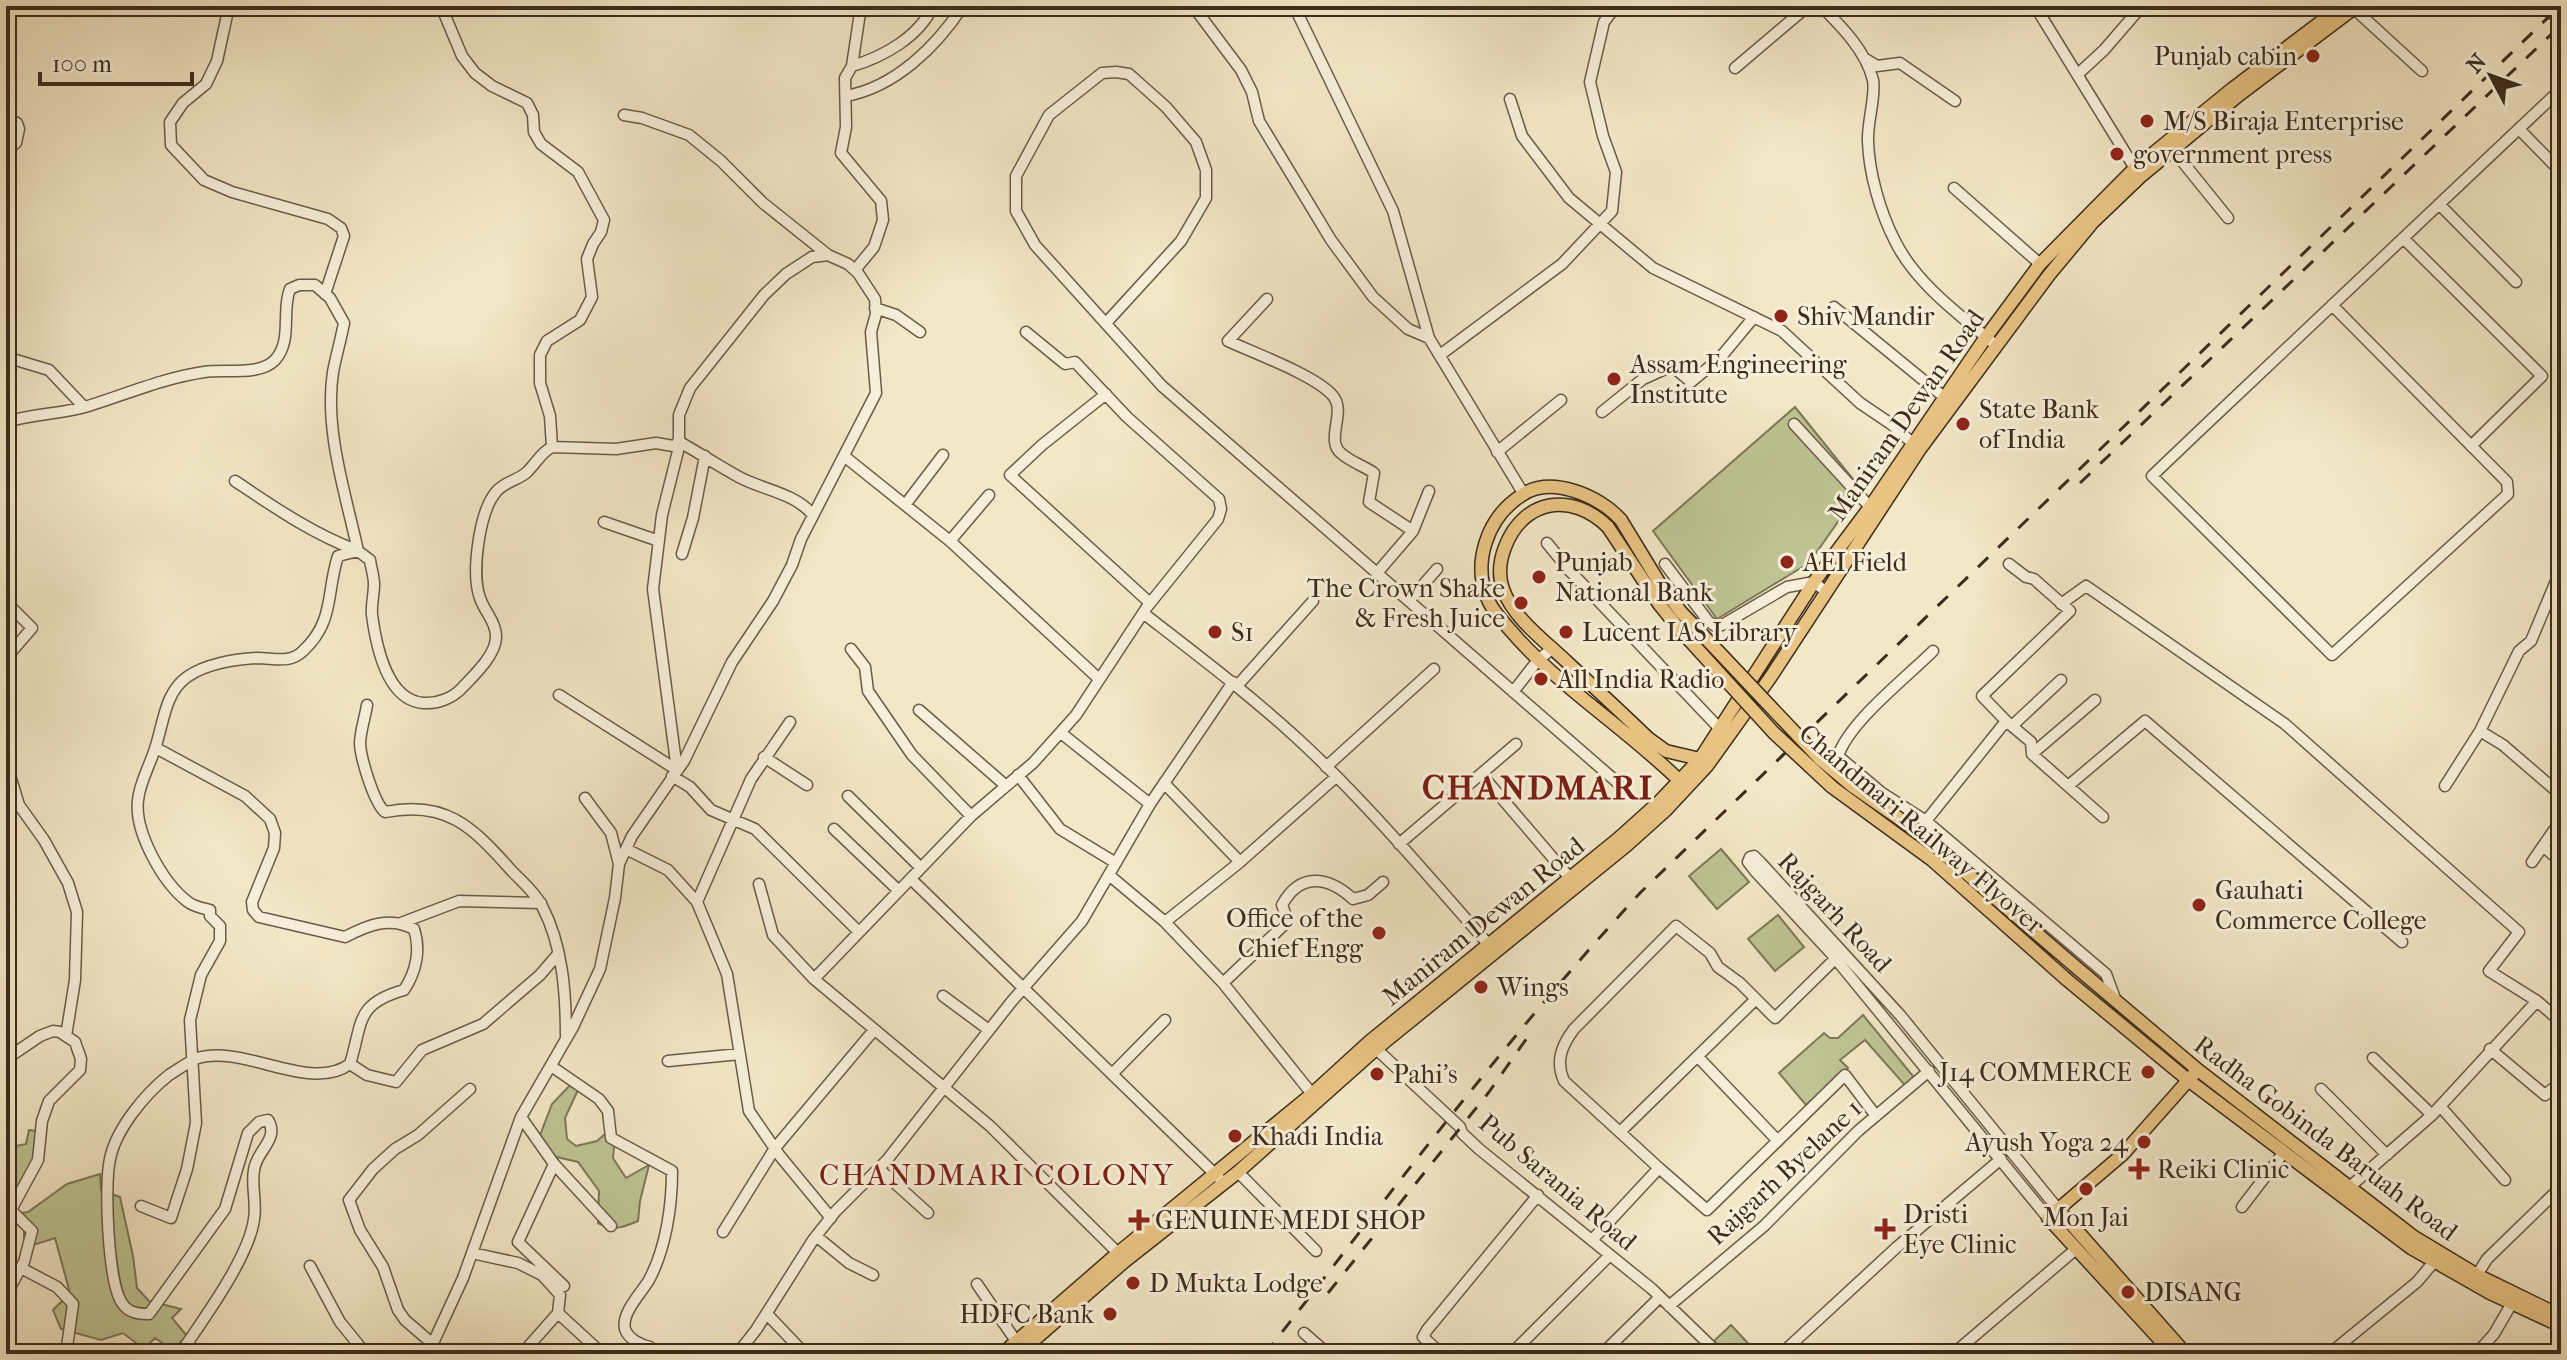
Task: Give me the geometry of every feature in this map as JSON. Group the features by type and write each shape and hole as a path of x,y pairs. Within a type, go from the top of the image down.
{"main road":[{"name":"Maniram Dewan Road","path":"1021,1350 1118,1253 1220,1179 1238,1172 1373,1046 1704,763 1770,678 1916,447 1944,397 1991,341 2137,173 2173,150 2351,7"},
{"name":"Maniram Dewan Road","path":"1704,763 1721,730 1814,582 1916,447 1991,341 2040,264 2232,89 2351,7"},
{"name":"Chandmari Railway Flyover","path":"1523,493 1551,488 1571,489 1611,508 1681,612 1821,760 1917,831 2116,1003"},
{"path":"1523,493 1490,531 1483,547 1482,582 1490,605 1538,660 1683,784"},
{"name":"Chandmari Railway Flyover","path":"1553,648 1516,611 1503,590 1501,563 1509,538 1527,515 1537,508 1582,508 1608,527 1680,630 1774,733 1832,787 1932,860 2106,1013"},
{"path":"1553,648 1648,738 1666,751 1704,763"},
{"name":"Maniram Dewan Road","path":"1002,1354 1021,1350 1220,1179 1312,1094 1627,845 1666,810 1683,784"},
{"name":"Radha Gobinda Baruah Road","path":"2116,1003 2433,1263 2559,1323"},
{"name":"Radha Gobinda Baruah Road","path":"2106,1013 2284,1152 2414,1237 2559,1323"},
{"path":"2132,1034 2141,1023"},
{"path":"2053,1213 2123,1154 2198,1070"},
{"name":"Rajgarh Road","path":"2053,1213 2076,1249 2169,1353"},
{"name":"Rajgarh Road","path":"2053,1213 2186,1354"}],"street":[{"path":"229,6 217,61 206,84 183,103 170,122 171,145 204,180 232,192 328,219 341,228 344,236 325,294"},
{"path":"441,6 462,56 475,73 492,86 527,103 533,115 534,132 541,144 578,172 604,220 587,259 592,297 580,320 547,341 540,355 540,383 550,416 552,447"},
{"path":"855,270 874,247 883,220 881,201 841,153 846,127 845,78 852,66 861,6"},
{"path":"852,66 871,61 903,42 929,15 933,6"},
{"path":"846,96 868,92 902,72 932,45 963,6"},
{"path":"1193,6 1241,70 1252,92 1259,121 1331,240 1373,297 1408,329 1429,338"},
{"path":"1294,6 1393,211 1429,338 1523,493"},
{"path":"1440,355 1562,264 1612,211 1616,172 1603,136 1590,82 1604,22 1616,6"},
{"path":"1735,68 1808,6"},
{"path":"1821,6 1841,26 1863,57 1874,82 1868,142 1881,205 1895,243 1920,277 1991,341"},
{"path":"2035,6 2137,173"},
{"path":"2078,74 2104,50 2142,6"},
{"path":"2538,6 2561,19"},
{"path":"2351,7 2422,71"},
{"path":"1863,57 1877,66 1900,63 1955,101"},
{"path":"1106,323 1181,241 1206,198 1206,170 1196,142 1139,82 1129,74 1116,72 1102,73 1049,115 1016,176 1016,211 1035,245 1162,386 1618,783"},
{"path":"2332,305 2507,482 2508,494 2332,655 2152,476 2332,305 2561,89"},
{"path":"1510,99 1522,136 1569,198 1653,268 1782,331 1860,403 1891,424 1916,447"},
{"path":"470,1089 418,1135 395,1149 373,1169 349,1200 360,1230 383,1267 398,1310 431,1350 472,1253 521,1117 566,1040 600,969 619,864 632,836 675,773 716,700 732,662 773,601 876,393 871,332 875,299 855,270 828,255 763,203 721,161 689,135 642,118 624,115"},
{"path":"6,118 17,123 19,129 16,143 6,150"},
{"path":"2519,129 2561,172"},
{"path":"2173,150 2228,218"},
{"path":"1954,188 2040,264"},
{"path":"2439,204 2516,282"},
{"path":"2403,238 2542,376 2471,446"},
{"path":"675,773 653,589 662,515 678,444 679,415 690,388 748,315 786,274 812,257 828,255"},
{"path":"6,422 84,407 203,373 268,367 278,357 285,338 285,300 290,289 299,285 315,285 339,311 344,323 333,373 335,441 358,551"},
{"path":"1267,299 1228,341 1319,384 1335,397 1339,410 1335,440 1340,453 1374,473 1369,502 1413,531"},
{"path":"1834,307 1944,397"},
{"path":"875,308 896,315 920,332"},
{"path":"1602,412 1643,379 1672,366 1691,382 1720,358 1754,317"},
{"path":"814,979 971,816 1033,763 1061,733 1150,603 1218,519 1221,509 1219,499 1127,417 1075,362 1065,364 1026,332"},
{"path":"6,357 49,370 84,407"},
{"path":"1106,394 1010,475 1150,603"},
{"path":"1497,452 1561,400"},
{"path":"1794,424 1870,507"},
{"path":"235,481 304,527 358,551 370,560 376,634 393,684 416,703 430,704 459,692 490,654 496,638 494,626 480,599 476,581 480,526 497,490 506,482 525,474 543,452 552,447 616,449 656,443 678,444 705,456 742,479 789,498 808,508 813,515"},
{"path":"905,505 943,455"},
{"path":"682,554 693,518 705,456"},
{"path":"844,456 950,541 1099,679"},
{"path":"1377,573 1413,531 1429,491"},
{"path":"950,541 989,495"},
{"path":"604,522 659,541"},
{"path":"1547,543 1721,730"},
{"path":"141,1206 168,1218 173,1214 187,1169 196,1123 190,1020 201,975 220,941 220,926 210,916 210,910 195,907 182,897 157,862 141,832 138,816 140,790 156,748 169,699 188,676 198,670 255,658 286,660 302,653 323,628 338,556 358,551"},
{"path":"1665,564 1715,626 1722,625 1787,587 1814,582 1825,591"},
{"path":"2009,564 2026,577 2034,579 2070,611 1982,696 2031,742 2032,754 2103,817"},
{"path":"1409,601 1437,569"},
{"path":"2445,786 2480,731 2519,651 2531,641 2561,569"},
{"path":"2061,604 2086,586 2285,724 2519,932 2489,971 2537,1001 2561,1022"},
{"path":"737,1354 767,1314 816,1236 878,1168 1082,921 1150,804 1235,684 1313,601"},
{"path":"6,602 32,628 6,658"},
{"path":"1143,613 1235,684 1326,767 1489,945"},
{"path":"1513,692 1538,660 1553,648"},
{"path":"851,649 865,667 868,691 912,755 971,816"},
{"path":"1933,651 1843,742 1838,756 1882,793 1926,821 2106,974 2116,1003"},
{"path":"1326,767 1434,669"},
{"path":"1926,821 2009,724 2061,680"},
{"path":"559,695 675,773 711,810 755,829 858,931"},
{"path":"2032,754 2095,700"},
{"path":"367,705 360,742 364,766 379,807 385,812 405,808 431,809 475,830 541,903 553,934 566,993 566,1040"},
{"path":"919,710 1005,785"},
{"path":"2068,786 2145,721 2402,942"},
{"path":"697,902 751,779 790,722"},
{"path":"2480,731 2512,751 2561,795"},
{"path":"1061,733 1150,804"},
{"path":"1399,844 1516,744"},
{"path":"156,748 245,796 270,819 275,833 274,848 252,902 253,910 259,917 345,937 370,924 401,923 459,901 541,903"},
{"path":"764,757 807,785"},
{"path":"6,762 19,805 44,840 68,883 77,912 75,980 66,1036"},
{"path":"1481,774 1570,878"},
{"path":"1018,775 1060,829 1116,863"},
{"path":"1165,922 1240,862 1336,777"},
{"path":"1164,783 1240,862"},
{"path":"848,796 921,868"},
{"path":"585,798 611,833 619,864"},
{"path":"2532,862 2561,820"},
{"path":"834,829 899,891"},
{"path":"2543,846 2561,862"},
{"path":"626,849 668,870 697,902 727,974 749,1111 831,1218"},
{"name":"Rajgarh Road","path":"1754,856 1761,863 1900,1015 2053,1213 2001,1159 1835,959 1755,871 1748,862 1750,857 1754,856"},
{"path":"1109,875 1165,922 1223,983 1312,1094"},
{"path":"911,879 1220,1179"},
{"path":"1223,983 1288,921 1282,905 1289,891 1306,882 1324,880 1341,888 1353,899 1368,895 1383,882"},
{"path":"759,884 773,935 814,979 990,1126 1118,1253"},
{"path":"180,1354 218,1298 247,1243 254,1220 253,1168 273,1135 268,1120 259,1122 248,1133 225,1209 149,1314 136,1314 123,1305 110,1268 110,1159 120,1132 168,1076 191,1062 214,1056 323,1073 340,1071 350,1064 361,1018 371,1005 384,996 404,990 413,976 418,941 414,929 401,923"},
{"path":"1835,959 1775,1018 1718,967 1710,953 1676,926 1574,1029 1566,1040 1559,1060 1560,1071 1564,1081 1707,1210 1845,1075 1876,1116"},
{"path":"350,1064 367,1075 396,1082 422,1050 483,1024 540,975 558,954"},
{"path":"943,996 989,1030"},
{"path":"1620,1132 1756,999"},
{"path":"2345,1191 2436,1110 2537,1001"},
{"path":"1112,1074 1165,1020"},
{"path":"723,1232 775,1148 874,1030"},
{"path":"6,1059 47,1033 60,1032 75,1042 81,1059 80,1070 49,1101 42,1121 38,1160 11,1210 32,1231 28,1253 6,1295"},
{"name":"Pub Sarania Road","path":"1373,1046 1460,1127 1462,1133 1479,1149 1660,1297 1719,1354"},
{"path":"2490,1049 2545,1095 2561,1082"},
{"path":"668,1061 740,1054"},
{"path":"1698,1057 1778,1141"},
{"path":"2373,1058 2436,1110 2505,1180"},
{"path":"551,1066 599,1099 608,1111 611,1138 672,1171 672,1191 659,1257 648,1281 636,1297 625,1330 640,1345 650,1347 654,1354"},
{"name":"Rajgarh Byelane 1","path":"1669,1306 1764,1226 1815,1173 1929,1071"},
{"path":"2321,1089 2387,1155"},
{"path":"521,1117 554,1164 611,1226"},
{"path":"2242,1207 2284,1152"},
{"path":"1781,1354 1897,1247 2001,1159"},
{"path":"554,1164 518,1242 564,1286"},
{"path":"878,1168 928,1213"},
{"path":"1592,1240 1659,1168"},
{"path":"1238,1172 1316,1251"},
{"path":"2477,1275 2487,1259 2561,1187"},
{"path":"1442,1354 1423,1337 1427,1330 1538,1195"},
{"path":"816,1236 849,1263 873,1275"},
{"path":"1953,1354 2076,1249"},
{"path":"472,1253 518,1263 542,1275 560,1295 558,1313 527,1348 527,1354"},
{"path":"1511,1354 1610,1255"},
{"path":"2329,1354 2417,1282 2433,1263"},
{"path":"310,1266 340,1322 366,1354"},
{"path":"21,1268 57,1287 73,1304 66,1354"},
{"path":"977,1284 1021,1350"},
{"path":"1602,1354 1660,1297"},
{"path":"2476,1354 2494,1334 2512,1303"},
{"path":"558,1313 595,1347"},
{"path":"767,1314 805,1354"},
{"path":"1304,1333 1328,1354"}],"green space":[{"path":"1795,407 1861,489 1809,563 1717,619 1653,531"},
{"path":"1721,849 1749,882 1717,909 1689,876"},
{"path":"1778,915 1804,947 1775,971 1748,939"},
{"path":"1863,1015 1917,1081 1910,1091 1865,1040 1840,1060 1848,1068 1806,1105 1779,1073 1824,1033 1830,1038 1838,1038"},
{"path":"575,1080 578,1090 565,1118 567,1139 576,1146 597,1141 605,1134 614,1147 613,1158 626,1178 649,1165 638,1221 613,1228 598,1223 599,1191 578,1162 548,1155 537,1143 552,1104"},
{"path":"29,1130 37,1131 35,1161 14,1214 28,1212 67,1184 100,1174 101,1190 120,1197 137,1288 149,1301 181,1309 172,1318 187,1336 172,1350 155,1338 144,1349 123,1333 101,1340 61,1329 53,1310 70,1293 55,1238 24,1248 24,1227 6,1218 6,1148 26,1144"},
{"path":"1731,1325 1758,1354 1726,1354 1714,1341"}],"railway":[{"path":"1265,1354 1495,1061 1641,892 2560,6"},
{"path":"2080,483 2561,25"},
{"path":"1328,1293 1489,1092 1527,1038"}],"place":[{"name":"Punjab cabin","path":"2313,56"},
{"name":"M/S Biraja Enterprise","path":"2147,121"},
{"name":"government press","path":"2117,154"},
{"name":"Shiv Mandir","path":"1781,316"},
{"name":"Assam Engineering Institute","path":"1614,379"},
{"name":"State Bank of India","path":"1963,424"},
{"name":"AEI Field","path":"1787,562"},
{"name":"Punjab National Bank","path":"1539,577"},
{"name":"The Crown Shake & Fresh Juice","path":"1521,603"},
{"name":"S1","path":"1215,632"},
{"name":"Lucent IAS Library","path":"1566,632"},
{"name":"All India Radio","path":"1541,679"},
{"name":"Gauhati Commerce College","path":"2199,905"},
{"name":"Office of the Chief Engg","path":"1379,933"},
{"name":"Wings","path":"1481,987"},
{"name":"J14 COMMERCE","path":"2148,1072"},
{"name":"Pahi's","path":"1377,1074"},
{"name":"Khadi India","path":"1235,1136"},
{"name":"Ayush Yoga 24","path":"2144,1142"},
{"name":"Reiki Clinic","path":"2139,1169"},
{"name":"Mon Jai","path":"2086,1189"},
{"name":"GENUINE MEDI SHOP","path":"1139,1220"},
{"name":"Dristi Eye Clinic","path":"1885,1229"},
{"name":"D Mukta Lodge","path":"1133,1283"},
{"name":"DISANG","path":"2128,1292"},
{"name":"HDFC Bank","path":"1110,1314"}],"district":[{"name":"CHANDMARI","path":"1538,787"},
{"name":"CHANDMARI COLONY","path":"997,1175"}]}
